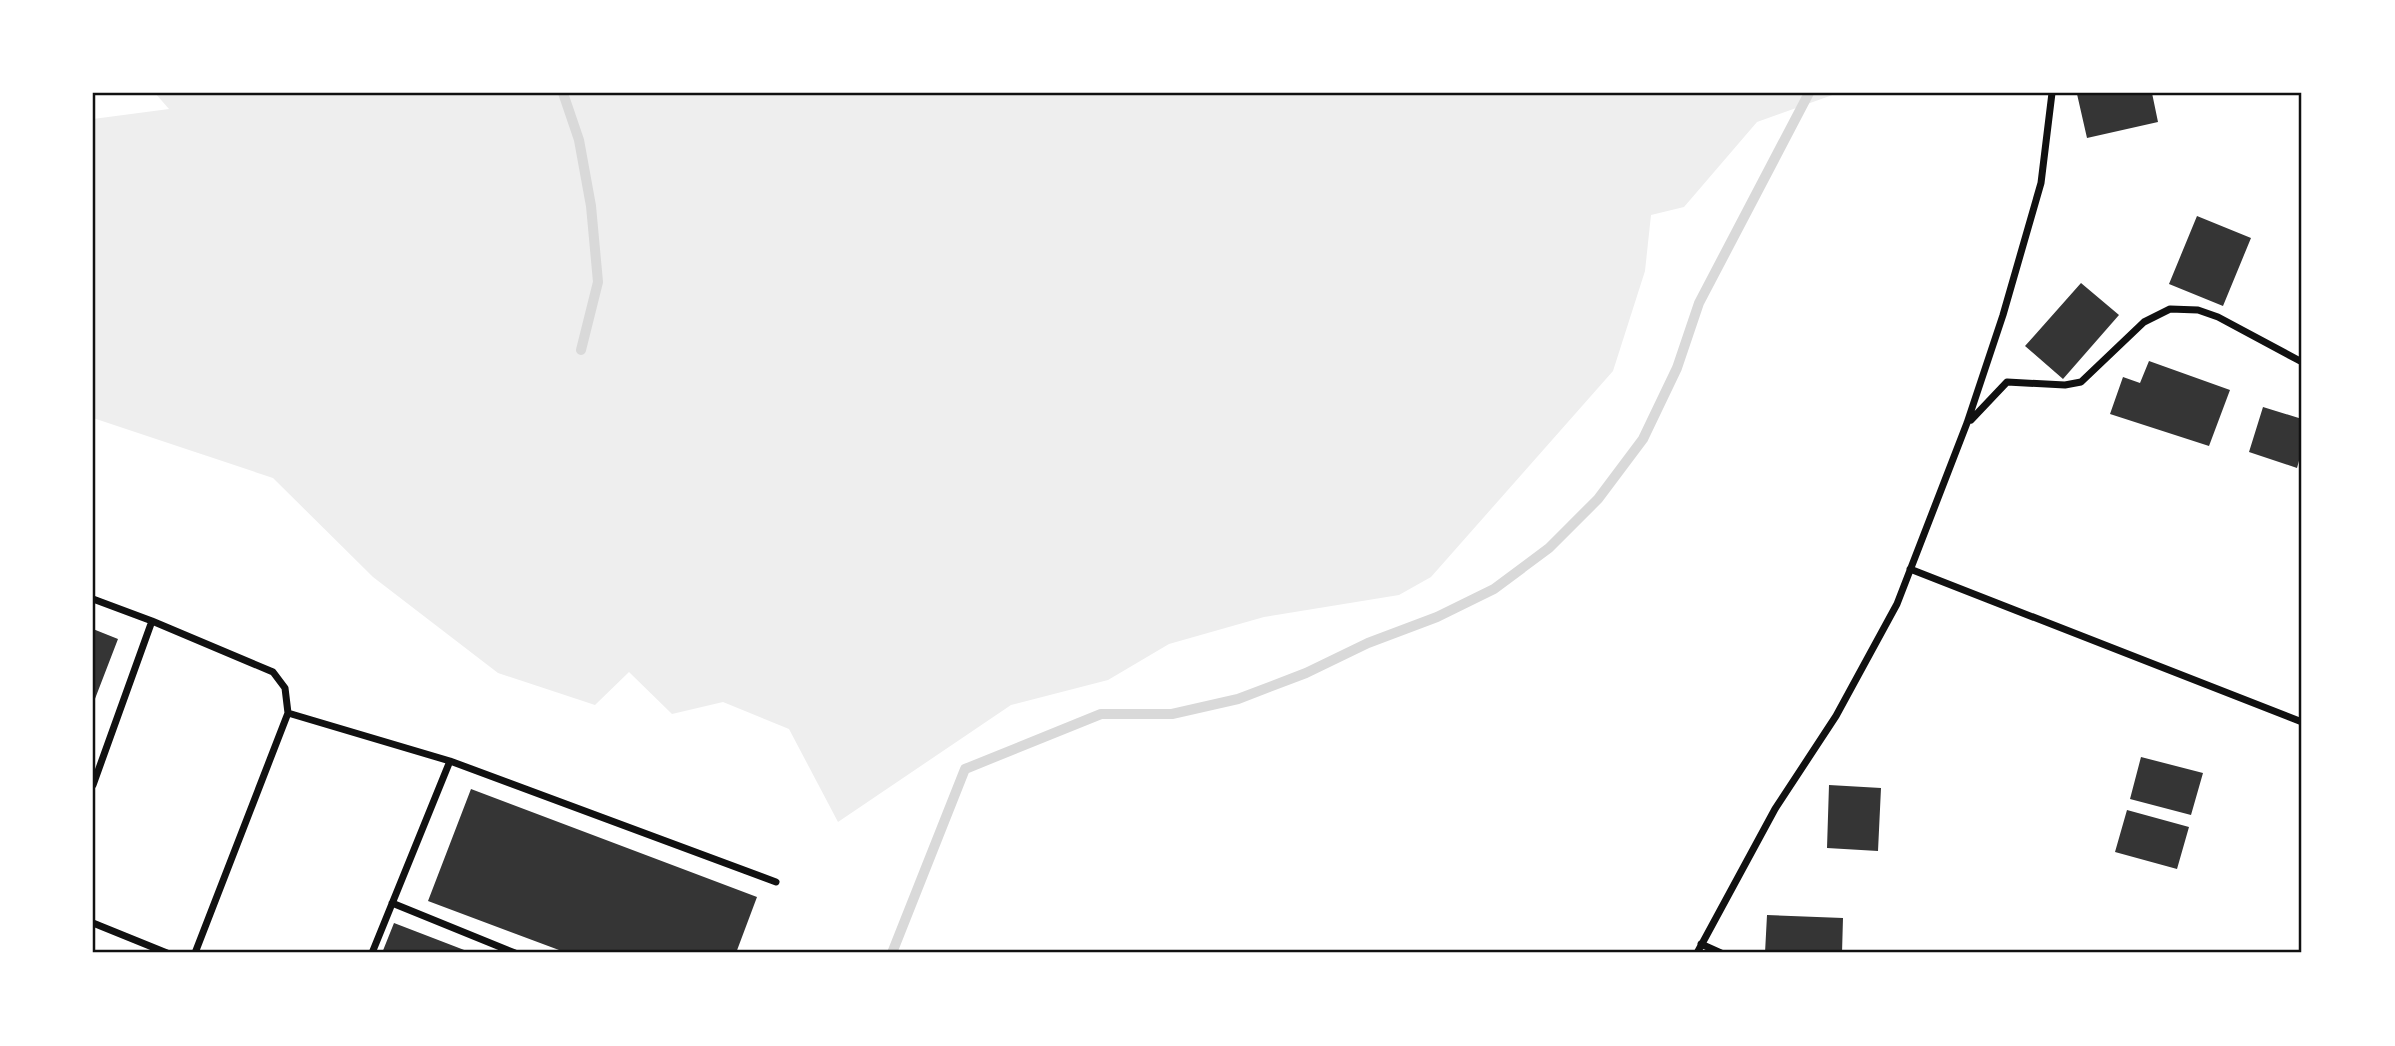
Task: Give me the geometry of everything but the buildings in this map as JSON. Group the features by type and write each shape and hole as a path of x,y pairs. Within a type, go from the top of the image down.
{"street":[{"path":"1698,953 1775,809 1836,716 1897,604 1967,424 2003,315 2041,183 2052,93"},
{"path":"1967,424 2007,382 2065,385 2081,382 2144,322 2170,309 2198,310 2218,317 2302,362"},
{"path":"1910,569 2302,722"},
{"path":"93,599 273,672 285,688 288,713 195,953"},
{"path":"93,785 96,768 152,621"},
{"path":"288,713 450,761 776,883"},
{"path":"372,953 450,761"},
{"path":"392,904 515,953"},
{"path":"93,922 167,953"},
{"path":"1701,944 1721,953"}],"shaded area":[{"path":"155,93 1838,93 1757,122 1684,207 1651,215 1645,271 1613,371 1431,577 1399,595 1264,617 1169,644 1108,680 1011,705 838,822 789,729 723,702 672,714 629,672 595,705 498,673 373,577 273,478 93,418 93,119 169,109"}],"waterway":[{"path":"563,93 579,140 591,206 598,282 581,350"},
{"path":"892,953 965,769 1101,714 1172,714 1238,699 1306,673 1368,643 1437,617 1494,589 1549,548 1598,499 1643,439 1677,368 1699,303 1809,93"}]}
